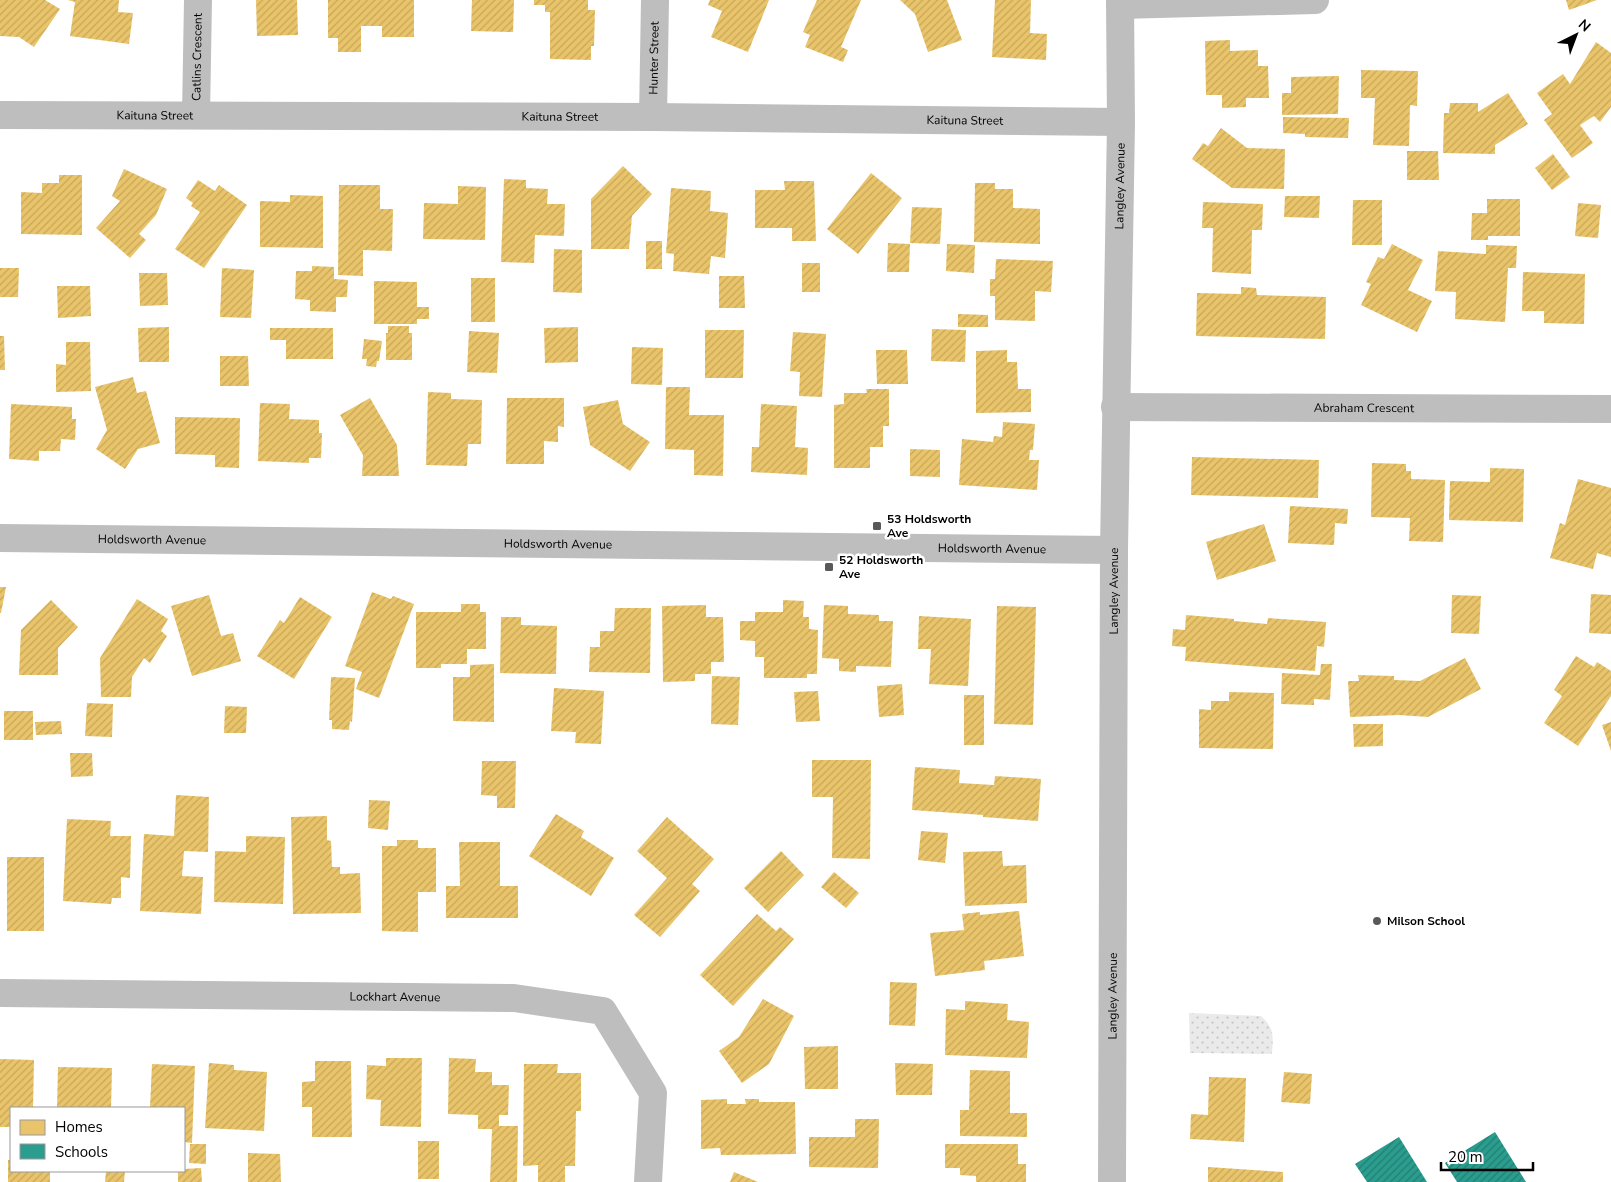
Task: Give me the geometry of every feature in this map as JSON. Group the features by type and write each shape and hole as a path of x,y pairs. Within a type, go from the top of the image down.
{"street":[{"name":"Catlins Crescent","path":"196,115 198,0"},
{"name":"Hunter Street","path":"653,117 654,0"},
{"path":"1120,2 1315,0"},
{"name":"Langley Avenue","path":"1112,1182 1114,550 1121,122 1120,2"},
{"name":"Kaituna Street","path":"0,115 653,117 1121,122"},
{"name":"Abraham Crescent","path":"1115,407 1611,409"},
{"name":"Holdsworth Avenue","path":"0,538 1114,550"},
{"name":"Lockhart Avenue","path":"0,993 514,998 603,1011 653,1094 648,1182"}],"shaded area":[{"path":"1189,1013 1261,1016 1271,1029 1272,1054 1190,1053"}],"building: Homes":[{"path":"0,0 45,0 60,9 34,47 19,37 0,36"},
{"path":"68,0 119,0 118,12 133,13 129,44 70,36 75,2"},
{"path":"256,0 297,0 298,35 257,36"},
{"path":"328,0 414,0 414,37 382,37 382,26 361,26 361,52 338,52 338,38 328,38"},
{"path":"472,0 514,0 513,32 471,31"},
{"path":"534,0 588,0 588,10 595,10 594,46 591,46 591,60 550,59 550,12 545,12 545,5 534,5"},
{"path":"710,0 769,0 748,52 711,37 722,11 708,5"},
{"path":"817,0 861,0 841,47 848,50 843,62 805,47 810,35 803,32"},
{"path":"900,0 947,0 962,40 928,52 915,14"},
{"path":"995,0 1031,0 1030,33 1047,34 1046,60 992,57"},
{"path":"1566,0 1597,0 1569,10"},
{"path":"1230,40 1230,51 1258,50 1258,66 1268,66 1269,98 1246,98 1246,107 1222,108 1222,95 1206,95 1205,41"},
{"path":"1596,42 1611,53 1611,107 1600,122 1594,116 1580,125 1593,143 1572,158 1544,120 1552,114 1537,93 1563,74 1570,84"},
{"path":"1361,70 1418,71 1417,106 1410,105 1409,146 1373,145 1375,98 1361,98"},
{"path":"1339,76 1338,114 1282,115 1282,93 1291,93 1291,77"},
{"path":"1508,93 1528,124 1495,145 1495,154 1443,153 1444,113 1449,113 1450,103 1478,103 1478,112"},
{"path":"1283,117 1349,118 1348,138 1305,137 1305,134 1283,133"},
{"path":"1221,128 1247,148 1285,149 1284,189 1232,188 1192,159 1203,143 1208,146"},
{"path":"1407,151 1438,151 1439,180 1407,180"},
{"path":"1553,154 1570,177 1552,190 1535,168"},
{"path":"623,166 652,194 632,216 629,249 591,249 591,199"},
{"path":"124,169 167,189 156,215 139,234 146,240 130,258 96,228 120,201 112,196"},
{"path":"871,173 902,198 858,254 827,229"},
{"path":"59,175 82,175 82,235 21,234 21,192 42,193 42,183 59,183"},
{"path":"504,179 526,180 526,188 548,189 547,204 565,204 564,236 535,235 534,263 501,262"},
{"path":"198,180 215,191 219,185 247,205 204,268 175,249 200,212 191,206 193,203 186,198"},
{"path":"784,181 814,181 816,241 792,241 792,228 755,228 755,190 785,190"},
{"path":"975,183 995,183 995,189 1013,189 1013,208 1040,209 1040,244 974,242"},
{"path":"339,185 380,185 380,209 393,209 392,251 363,250 363,276 338,275"},
{"path":"458,186 486,187 485,240 423,239 424,203 458,204"},
{"path":"671,188 711,191 710,211 728,213 725,258 711,256 709,274 673,271 674,254 666,253"},
{"path":"290,195 323,196 323,248 260,247 260,201 290,202"},
{"path":"1285,196 1320,196 1319,218 1284,217"},
{"path":"1487,199 1520,199 1520,236 1488,236 1488,240 1471,240 1472,213 1487,213"},
{"path":"1353,200 1382,200 1382,245 1352,245"},
{"path":"1203,202 1263,204 1262,230 1252,230 1251,274 1212,272 1213,228 1202,228"},
{"path":"1578,203 1601,205 1598,238 1575,236"},
{"path":"912,207 942,208 940,244 910,243"},
{"path":"646,241 662,241 662,269 646,269"},
{"path":"888,243 910,244 909,272 887,272"},
{"path":"947,244 975,245 974,273 946,271"},
{"path":"1392,244 1423,260 1408,290 1432,301 1417,332 1361,305 1371,284 1366,282 1378,257 1384,259"},
{"path":"1486,245 1517,246 1516,268 1508,268 1505,322 1455,319 1456,292 1435,291 1438,251 1486,254"},
{"path":"554,249 582,250 582,293 553,292"},
{"path":"996,259 1053,261 1051,292 1035,291 1035,321 995,320 995,296 990,296 990,279 995,279"},
{"path":"802,263 820,263 820,292 802,292"},
{"path":"312,266 334,267 334,279 348,280 347,297 336,297 336,312 310,311 310,300 295,299 296,271 312,271"},
{"path":"0,268 19,268 18,297 0,297"},
{"path":"222,268 254,270 251,318 220,317"},
{"path":"1523,272 1585,274 1584,324 1544,323 1544,311 1522,311"},
{"path":"139,273 167,273 168,305 140,306"},
{"path":"719,276 744,276 745,308 719,308"},
{"path":"471,278 495,278 495,322 471,322"},
{"path":"374,281 417,282 417,307 429,307 429,319 417,319 417,324 374,324"},
{"path":"57,286 90,286 91,316 58,318"},
{"path":"1241,287 1256,288 1257,295 1326,297 1325,339 1196,336 1197,293 1241,294"},
{"path":"958,314 988,315 988,327 958,327"},
{"path":"388,326 409,326 409,333 412,333 412,360 386,360 386,333 388,333"},
{"path":"169,327 169,362 139,362 138,328"},
{"path":"578,327 578,362 545,363 544,328"},
{"path":"270,328 333,328 333,359 286,359 286,340 270,340"},
{"path":"932,329 966,330 965,362 931,361"},
{"path":"705,330 744,330 743,378 705,378"},
{"path":"469,331 499,333 497,373 467,372"},
{"path":"793,332 826,334 822,397 799,396 800,372 790,371"},
{"path":"0,336 4,336 5,370 0,370"},
{"path":"364,339 382,341 379,361 377,361 376,367 366,366 367,359 362,359"},
{"path":"66,342 90,342 91,391 56,392 56,364 66,365"},
{"path":"632,347 663,348 662,385 631,384"},
{"path":"876,350 907,350 908,384 877,384"},
{"path":"1007,350 1007,362 1017,362 1018,389 1031,389 1031,412 976,413 976,351"},
{"path":"220,356 248,356 249,386 220,386"},
{"path":"133,377 137,393 146,391 160,443 138,449 125,469 96,449 107,430 95,387"},
{"path":"666,387 690,387 689,415 724,415 723,476 694,475 694,450 665,449"},
{"path":"866,389 889,389 889,426 883,426 883,447 870,447 870,468 834,468 834,405 844,404 844,393 867,393"},
{"path":"428,392 451,393 451,399 482,400 481,444 468,444 467,466 426,465"},
{"path":"370,398 397,445 399,476 362,476 363,455 340,415"},
{"path":"507,398 564,398 564,427 558,426 558,442 544,441 544,464 506,464"},
{"path":"618,400 623,424 650,442 630,471 590,445 583,407"},
{"path":"260,403 290,404 289,419 319,420 319,433 322,433 321,458 309,458 309,463 258,461"},
{"path":"11,404 72,407 72,419 76,419 75,440 61,439 60,451 39,451 39,461 9,459"},
{"path":"761,404 797,406 795,447 808,448 807,475 751,472 752,447 759,447"},
{"path":"175,417 240,418 239,468 215,467 215,455 175,454"},
{"path":"1003,422 1035,424 1033,450 1030,450 1029,460 1039,460 1037,490 959,485 962,439 993,442 994,436 1002,437"},
{"path":"910,449 940,450 940,477 910,476"},
{"path":"1192,457 1319,460 1318,498 1191,495"},
{"path":"1372,463 1406,464 1406,471 1411,471 1411,479 1445,480 1443,542 1409,541 1410,518 1371,517"},
{"path":"1490,468 1524,469 1523,522 1449,520 1450,481 1490,482"},
{"path":"1578,479 1611,488 1611,557 1597,553 1593,569 1550,558 1560,523 1565,525"},
{"path":"1290,506 1348,509 1347,524 1335,523 1334,545 1288,543"},
{"path":"1264,524 1276,561 1217,580 1206,542"},
{"path":"0,587 6,587 1,613 0,613"},
{"path":"372,592 391,599 393,596 414,604 379,698 356,689 362,672 345,666"},
{"path":"1591,594 1611,595 1611,634 1589,633"},
{"path":"209,595 221,636 233,633 241,661 192,676 171,606"},
{"path":"1452,595 1481,596 1479,634 1451,633"},
{"path":"300,597 332,617 294,679 257,656 280,620 284,623"},
{"path":"137,599 168,619 161,631 167,636 150,663 144,658 132,677 131,697 101,697 100,658"},
{"path":"51,600 78,627 58,648 58,675 19,675 21,630"},
{"path":"783,600 804,601 803,617 809,617 809,629 818,630 817,674 807,674 807,678 764,678 764,657 755,657 755,641 740,640 740,621 755,621 755,612 783,612"},
{"path":"461,604 480,604 480,612 486,612 486,649 467,649 467,664 441,664 441,668 416,668 416,612 461,612"},
{"path":"706,605 706,617 723,617 724,662 711,662 711,674 695,674 695,681 663,682 662,606"},
{"path":"824,605 848,606 848,614 879,615 879,621 893,621 891,667 856,666 856,672 839,671 839,659 822,658"},
{"path":"997,606 1036,607 1033,725 994,724"},
{"path":"615,608 651,608 650,673 589,672 590,647 600,647 600,631 614,631"},
{"path":"1186,615 1267,624 1268,618 1326,622 1324,647 1317,646 1315,671 1185,661 1186,647 1172,646 1173,629 1185,630"},
{"path":"919,616 971,619 968,686 929,684 931,649 918,649"},
{"path":"501,617 521,617 521,625 557,626 556,674 500,673"},
{"path":"1576,656 1594,667 1597,662 1611,671 1611,696 1578,746 1544,723 1562,696 1554,690"},
{"path":"1465,658 1481,689 1428,717 1399,715 1350,717 1348,681 1359,681 1358,675 1394,676 1394,680 1420,681"},
{"path":"494,664 494,722 453,721 453,677 470,677 470,665"},
{"path":"1321,664 1332,664 1330,700 1314,699 1314,705 1281,704 1282,673 1320,675"},
{"path":"712,676 740,677 738,725 711,724"},
{"path":"331,677 355,678 352,722 350,721 349,730 332,729 332,720 329,720"},
{"path":"902,684 904,715 879,717 877,686"},
{"path":"554,688 604,691 601,744 575,743 576,732 551,731"},
{"path":"818,691 820,721 796,722 794,692"},
{"path":"1229,692 1274,693 1273,749 1199,748 1199,709 1211,710 1211,701 1229,701"},
{"path":"964,695 984,695 984,745 964,745"},
{"path":"87,703 113,704 112,737 85,736"},
{"path":"225,706 247,707 246,733 224,733"},
{"path":"4,711 33,711 33,740 4,740"},
{"path":"61,721 62,734 36,735 35,722"},
{"path":"1611,722 1611,751 1602,725"},
{"path":"1353,724 1383,724 1383,746 1354,747"},
{"path":"70,753 92,753 93,776 71,777"},
{"path":"812,760 871,760 870,859 832,858 833,797 812,797"},
{"path":"482,761 516,761 515,808 497,808 497,796 481,795"},
{"path":"915,767 960,770 959,783 994,785 995,776 1041,779 1038,821 912,810"},
{"path":"176,795 209,797 208,852 184,851 182,876 203,877 201,914 140,911 144,834 174,836"},
{"path":"369,800 390,801 388,830 368,828"},
{"path":"556,814 584,831 581,837 614,858 591,896 529,856"},
{"path":"327,816 327,840 331,841 332,867 340,867 340,874 360,873 361,913 293,914 291,817"},
{"path":"667,817 714,859 692,884 700,891 660,937 634,915 667,878 637,851"},
{"path":"67,819 111,821 110,836 131,836 130,878 121,877 121,898 112,898 111,904 63,901"},
{"path":"921,831 948,833 945,863 918,860"},
{"path":"246,836 285,837 283,904 214,902 215,851 246,852"},
{"path":"397,840 418,840 418,848 436,848 436,892 418,892 418,932 382,931 382,846 397,846"},
{"path":"459,842 500,842 500,886 518,886 518,918 446,918 446,886 460,886"},
{"path":"781,851 804,875 768,912 744,888"},
{"path":"1002,851 1003,866 1026,865 1027,903 965,906 963,852"},
{"path":"7,857 44,857 44,931 7,931"},
{"path":"834,872 859,893 846,908 821,887"},
{"path":"1019,911 1024,956 984,961 985,970 935,976 930,933 964,930 962,914 980,912 980,915"},
{"path":"757,914 776,931 780,927 794,939 733,1006 700,975"},
{"path":"890,982 917,983 915,1026 889,1025"},
{"path":"763,999 794,1016 769,1064 742,1083 719,1051 739,1037"},
{"path":"965,1001 1008,1004 1007,1020 1029,1022 1027,1058 945,1055 946,1009 965,1010"},
{"path":"838,1046 838,1089 805,1089 804,1047"},
{"path":"386,1058 422,1058 421,1127 380,1126 381,1100 366,1099 367,1065 386,1066"},
{"path":"449,1058 476,1059 475,1072 492,1072 492,1085 509,1085 508,1115 499,1115 499,1126 518,1126 517,1182 490,1182 492,1129 478,1129 478,1115 448,1114"},
{"path":"0,1059 34,1060 33,1107 10,1107 10,1127 0,1127"},
{"path":"315,1061 351,1061 352,1137 312,1137 312,1107 302,1107 302,1082 315,1081"},
{"path":"209,1063 234,1065 234,1070 267,1072 264,1131 205,1128"},
{"path":"895,1063 933,1064 932,1095 896,1095"},
{"path":"152,1064 195,1066 192,1143 185,1142 185,1107 150,1107"},
{"path":"524,1064 558,1064 557,1073 581,1073 581,1111 576,1111 575,1166 565,1166 565,1182 538,1182 538,1165 523,1166"},
{"path":"58,1067 112,1068 111,1107 57,1107"},
{"path":"970,1070 1010,1071 1010,1113 1027,1113 1027,1137 960,1136 960,1110 969,1110"},
{"path":"1284,1072 1312,1074 1310,1104 1281,1102"},
{"path":"1209,1077 1246,1078 1244,1142 1190,1139 1191,1114 1208,1115"},
{"path":"727,1099 727,1104 746,1104 745,1099 759,1099 759,1102 795,1102 796,1154 721,1155 720,1148 701,1149 701,1100"},
{"path":"855,1119 879,1119 878,1168 809,1167 809,1137 855,1137"},
{"path":"418,1141 439,1141 439,1179 418,1179"},
{"path":"190,1144 206,1144 206,1164 189,1163"},
{"path":"945,1144 1018,1144 1018,1164 1026,1164 1026,1182 976,1182 976,1176 960,1175 960,1168 945,1168"},
{"path":"248,1153 280,1154 281,1182 248,1182"},
{"path":"8,1160 10,1160 10,1172 50,1172 50,1182 8,1182"},
{"path":"1208,1167 1283,1172 1283,1182 1208,1182"},
{"path":"201,1168 202,1182 178,1182 178,1172 185,1172 185,1169"},
{"path":"106,1172 125,1172 124,1182 105,1182"},
{"path":"734,1172 758,1182 730,1182"}],"building: Schools":[{"path":"1495,1132 1526,1182 1457,1182 1445,1163"},
{"path":"1399,1137 1427,1182 1367,1182 1355,1164"}],"place":[{"name":"53 Holdsworth Ave","path":"877,526"},
{"name":"52 Holdsworth Ave","path":"829,567"},
{"name":"Milson School","path":"1377,921"}]}
